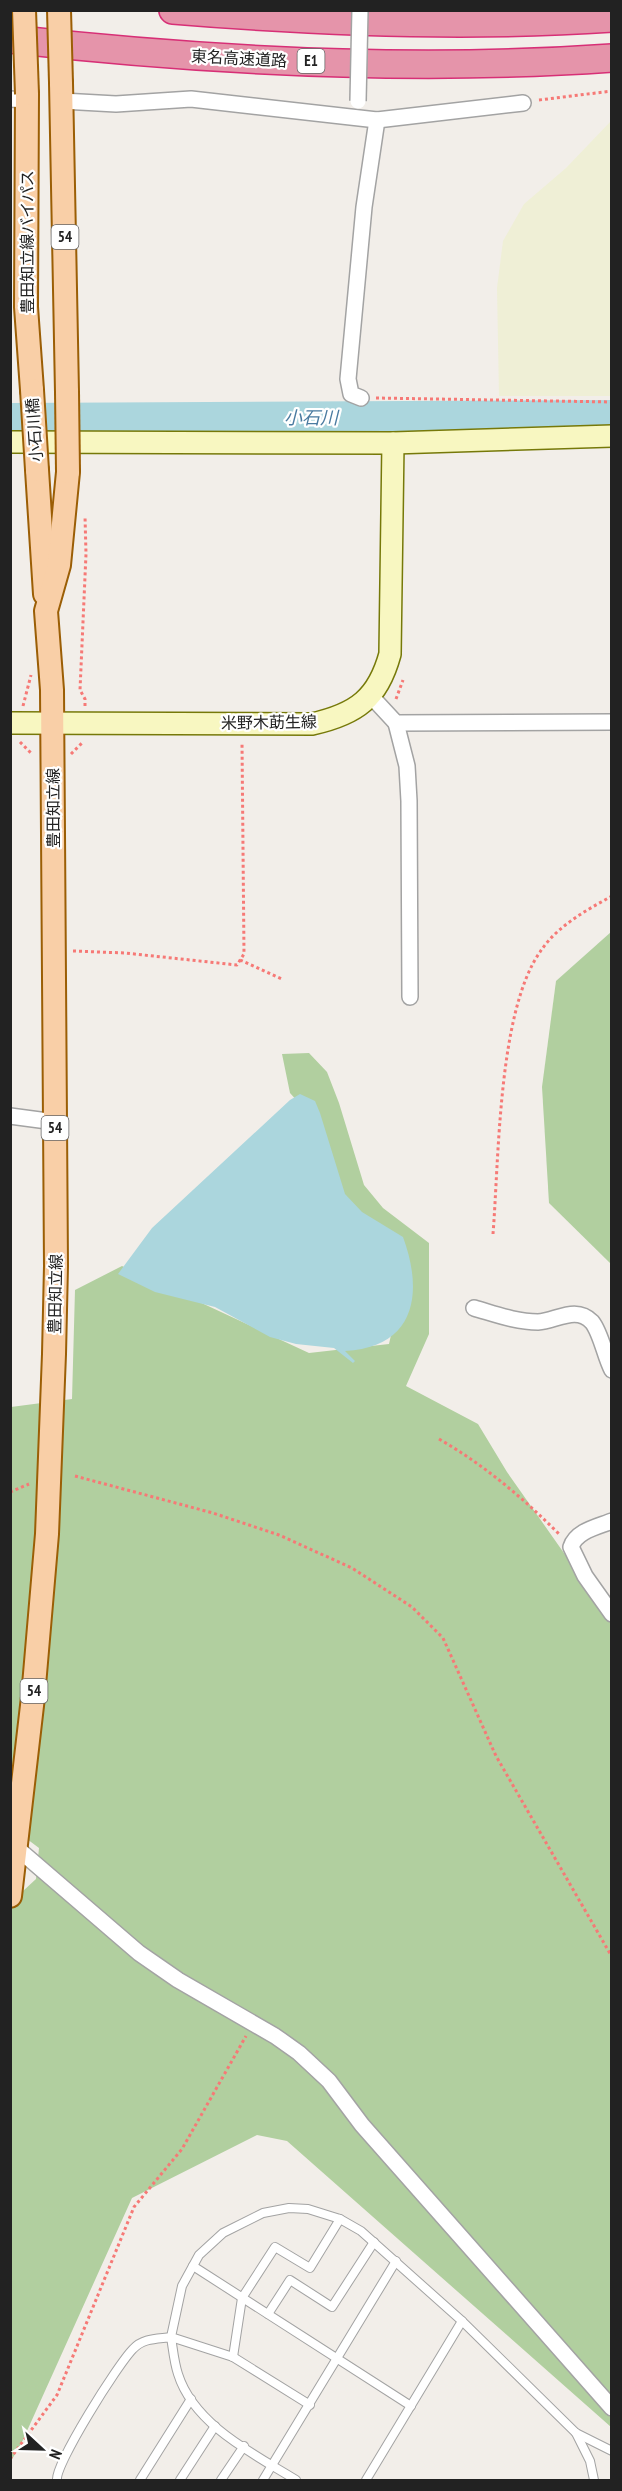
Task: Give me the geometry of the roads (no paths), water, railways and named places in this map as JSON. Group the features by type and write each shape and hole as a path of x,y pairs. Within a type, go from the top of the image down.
{"highway":[{"path":"173,10 313,20 454,22 612,18"},
{"name":"東名高速道路","path":"10,39 109,50 284,60 454,63 612,58"}],"main road":[{"name":"54","path":"22,98 24,10"},
{"name":"54","path":"59,10 61,92"},
{"name":"小石川橋","path":"61,92 68,472"},
{"name":"豊田知立線バイパス","path":"22,98 26,307 32,390"},
{"name":"小石川橋","path":"32,390 37,470"},
{"path":"10,442 393,443 612,436"},
{"name":"米野木莇生線","path":"10,723 312,724 340,717 377,703 390,654 393,443"},
{"name":"豊田知立線","path":"10,1896 47,1534 56,1266 53,722 37,470"},
{"name":"豊田知立線","path":"46,611 59,565 68,472"}],"street":[{"path":"357,109 360,10"},
{"path":"61,92 116,104 191,99 357,109 377,120 523,103"},
{"path":"361,398 351,394 348,379 364,207 377,120"},
{"path":"377,703 396,723 407,766 410,997"},
{"path":"396,723 612,722"},
{"path":"10,1116 55,1122"},
{"path":"474,1308 511,1319 540,1322 574,1314 587,1318 594,1324 612,1370"},
{"path":"612,1521 579,1535 572,1544 574,1558 612,1614"},
{"path":"14,1845 139,1953 275,2036 299,2053 329,2081 362,2125 612,2408"}],"lane":[{"path":"296,2481 214,2426 191,2399 178,2374 171,2337 182,2286 199,2255 223,2233 263,2213 289,2208 308,2209 340,2219 361,2231 462,2321 576,2433 612,2451"},
{"path":"233,2358 242,2298 275,2247 310,2268 340,2219"},
{"path":"268,2314 290,2280 332,2307 374,2242"},
{"path":"263,2481 339,2359 396,2261"},
{"path":"193,2266 411,2406"},
{"path":"366,2481 462,2321"},
{"path":"56,2479 100,2396 132,2349 144,2340 171,2337 233,2358 310,2405"},
{"path":"140,2481 191,2399"},
{"path":"180,2481 214,2426"},
{"path":"576,2433 590,2461 594,2481"},
{"path":"221,2481 244,2446"}],"water":[{"path":"300,1094 315,1101 345,1194 362,1212 403,1237 413,1278 408,1314 400,1328 387,1340 368,1347 345,1351 355,1361 353,1363 334,1348 296,1344 270,1337 215,1307 155,1292 118,1274 152,1228 290,1100"}],"waterway":[{"name":"小石川","path":"10,419 612,416"}]}
